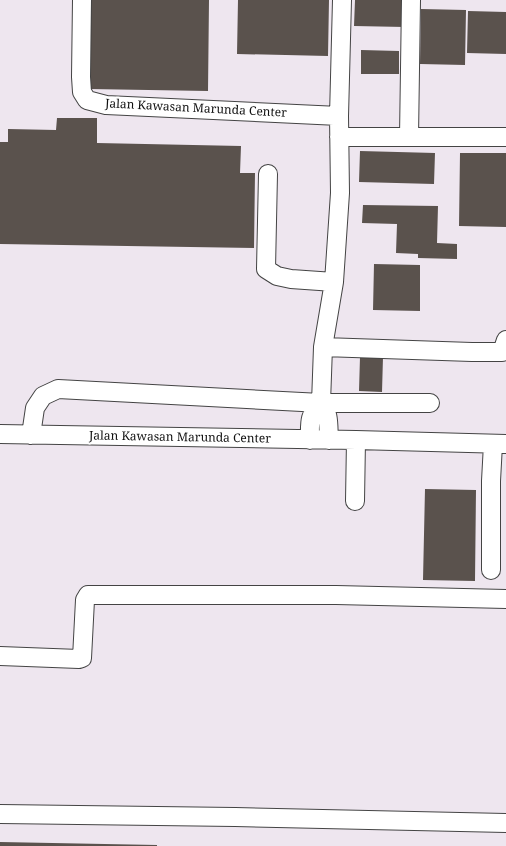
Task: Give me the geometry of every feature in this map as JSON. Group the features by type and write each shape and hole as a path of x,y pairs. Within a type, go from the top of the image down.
{"lane":[{"name":"Jalan Kawasan Marunda Center","path":"82,0 80,77 82,92 87,100 106,105 339,116"},
{"path":"329,440 328,416 326,409 321,403 323,347 334,282 340,193 339,116 342,0"},
{"path":"409,137 411,0"},
{"path":"339,137 506,137"},
{"path":"268,174 266,269 277,276 292,279 334,282"},
{"path":"323,347 472,352 505,348"},
{"path":"31,435 35,408 43,396 58,388 321,403 430,403"},
{"path":"310,440 312,414 321,403"},
{"name":"Jalan Kawasan Marunda Center","path":"0,434 499,444"},
{"path":"355,501 356,440"},
{"path":"491,570 498,481 499,444"},
{"path":"0,656 82,658 85,600 88,595 328,595 506,599"},
{"path":"0,814 506,823"}],"shaded area":[{"path":"0,0 506,0 506,846 0,846"}],"building":[{"path":"91,0 209,0 208,91 89,89"},
{"path":"238,0 329,0 328,56 237,54"},
{"path":"355,0 405,0 405,27 354,26"},
{"path":"421,9 466,10 465,65 420,64"},
{"path":"468,11 506,12 506,54 467,53"},
{"path":"361,50 399,51 399,74 361,74"},
{"path":"57,118 97,118 97,143 241,146 240,173 255,173 254,248 0,244 0,142 8,142 8,129 56,130"},
{"path":"360,151 435,153 434,184 359,182"},
{"path":"460,153 506,153 506,227 459,226"},
{"path":"363,205 438,206 437,243 457,244 457,259 418,258 418,254 396,253 397,224 362,223"},
{"path":"374,264 420,265 420,311 373,310"},
{"path":"360,357 383,357 382,392 359,391"},
{"path":"425,489 476,490 475,581 423,580"},
{"path":"0,842 157,845 157,846 0,846"}]}
